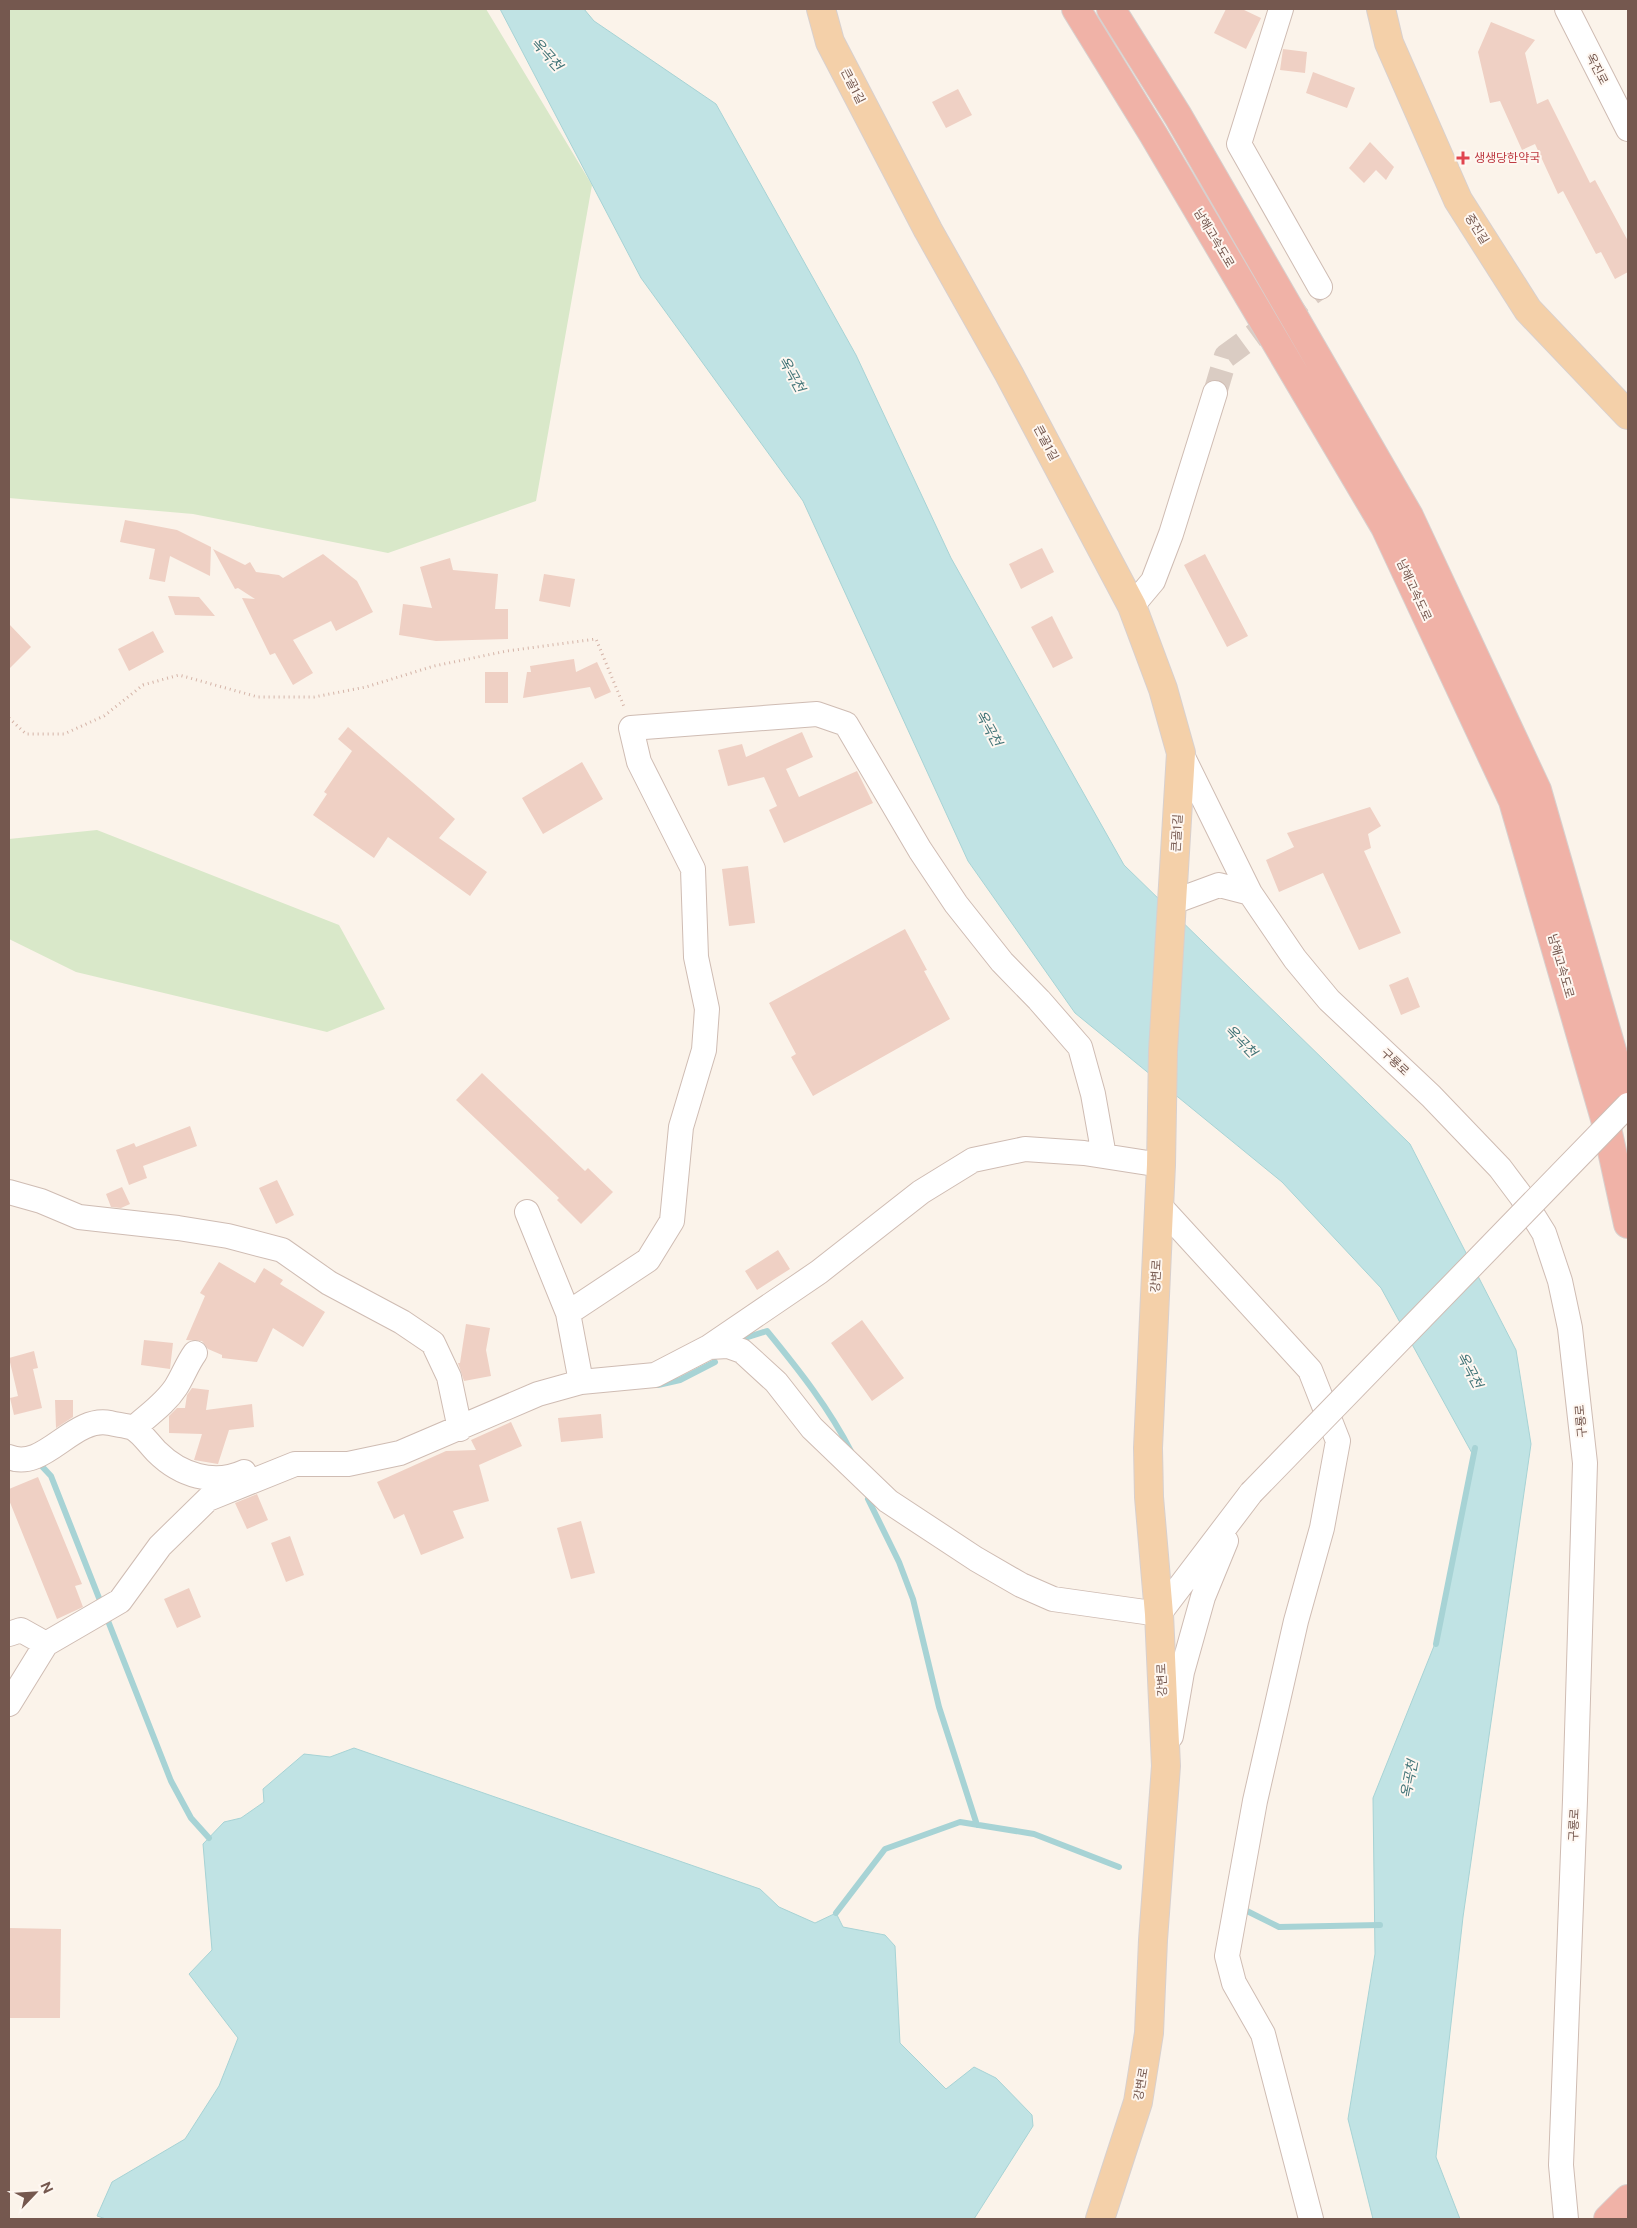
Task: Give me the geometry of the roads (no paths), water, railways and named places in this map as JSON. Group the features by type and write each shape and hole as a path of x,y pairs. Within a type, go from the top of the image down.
{"highway":[{"name":"남해고속도로","path":"1076,9 1153,134 1385,527 1513,801 1605,1119 1628,1224"},
{"name":"남해고속도로","path":"1111,9 1183,124 1409,516 1537,790 1628,1105"},
{"path":"1608,2219 1628,2199"}],"main road":[{"name":"큰골1길","path":"821,9 830,42 928,230 1014,382 1132,606 1164,689 1181,753 1163,1051 1160,1134"},
{"name":"중진길","path":"1381,9 1389,43 1458,200 1528,310 1628,415"},
{"name":"강변로","path":"1100,2219 1138,2102 1149,2033 1153,1940 1166,1766 1160,1614 1149,1497 1148,1448 1161,1165 1160,1134"}],"street":[{"path":"1281,9 1240,144 1320,287"},
{"name":"옥진로","path":"1567,9 1628,129"},
{"path":"1132,606 1153,581 1171,534 1215,393"},
{"path":"568,1313 648,1260 672,1221 681,1127 704,1050 706,1009 696,958 693,869 638,762 632,728 817,714 846,724 920,850 956,904 1002,962 1039,1000 1080,1047 1093,1094 1104,1156"},
{"name":"구룡로","path":"1181,753 1250,893 1295,959 1329,1000 1431,1096 1500,1168 1522,1196 1544,1233 1560,1281 1571,1338 1585,1463 1575,1800 1560,2165 1566,2219"},
{"path":"1173,902 1219,884 1250,893"},
{"path":"710,1347 728,1346 742,1350 776,1382 812,1428 888,1501 976,1559 1021,1585 1053,1599 1160,1614 1245,1502 1628,1105"},
{"path":"9,1457 18,1461 39,1455 76,1431 103,1421 134,1428 167,1462 200,1478 230,1479 265,1463 348,1464 400,1452 460,1429 538,1394 582,1382 655,1375 710,1347 819,1272 921,1192 973,1160 1025,1149 1104,1156 1161,1165"},
{"path":"9,1192 79,1217 178,1228 228,1236 282,1250 329,1283 402,1322 433,1343 449,1377 460,1429"},
{"path":"1159,1205 1310,1370 1338,1441 1322,1528 1296,1621 1255,1801 1227,1956 1234,1982 1263,2034 1311,2219"},
{"path":"527,1212 568,1313 582,1382"},
{"path":"134,1428 164,1402 177,1386 186,1365 195,1353"},
{"path":"9,1704 46,1644 120,1601 160,1546 208,1499 295,1464"},
{"path":"1166,1766 1182,1672 1203,1597 1245,1502"},
{"path":"9,1634 21,1630 46,1644"}],"water":[{"path":"500,9 584,9 594,21 716,104 856,355 951,558 1124,865 1410,1144 1516,1350 1531,1444 1463,1917 1436,2157 1460,2219 1373,2219 1348,2119 1375,1954 1373,1798 1438,1636 1473,1455 1381,1288 1282,1182 1075,1013 968,861 803,501 641,278"},
{"path":"354,1748 760,1889 779,1907 815,1923 836,1913 843,1927 885,1935 895,1946 900,2043 946,2089 974,2067 996,2078 1032,2115 1033,2126 974,2219 106,2219 97,2216 112,2182 185,2139 219,2086 238,2038 189,1974 212,1950 203,1844 224,1822 241,1818 264,1802 263,1789 304,1754 330,1757"}],"waterway":[{"path":"745,1338 767,1331 823,1405 852,1453"},
{"path":"658,1385 680,1380 715,1362"},
{"name":"옥곡천","path":"1436,1644 1475,1448"},
{"path":"36,1460 51,1476 171,1781 191,1818 209,1838"},
{"path":"868,1499 899,1562 913,1599 939,1707 977,1825"},
{"path":"836,1913 885,1849 960,1822 1034,1834 1119,1867"},
{"path":"1247,1911 1279,1927 1380,1925"}],"tunnel":[{"path":"1215,393 1226,356 1320,287"}],"place":[{"name":"생생당한약국","path":"1463,158"}]}
